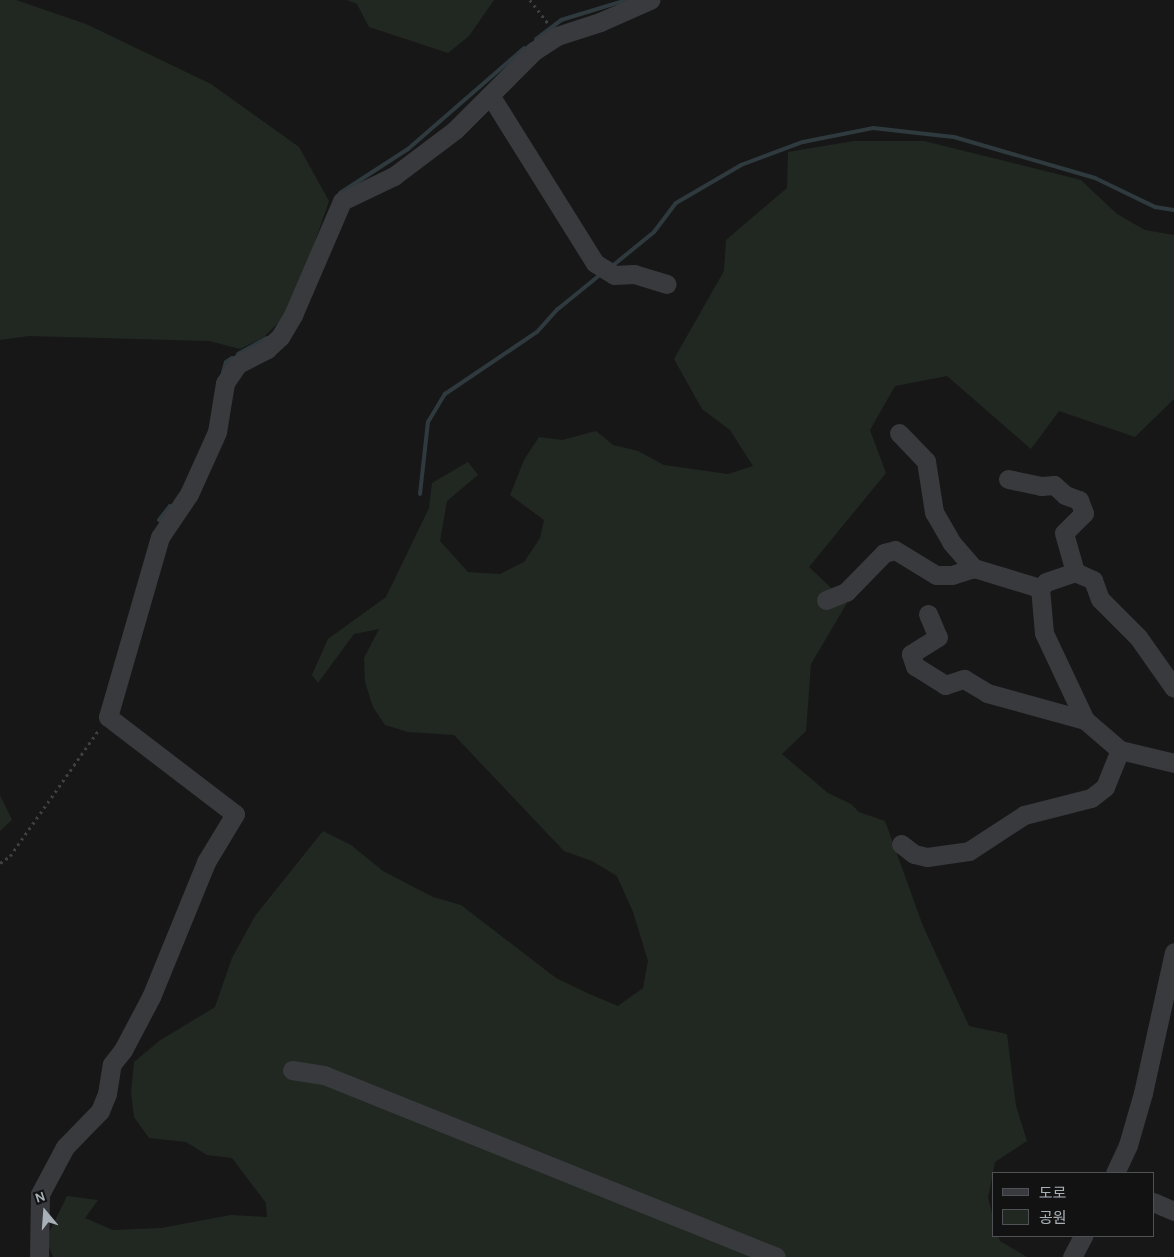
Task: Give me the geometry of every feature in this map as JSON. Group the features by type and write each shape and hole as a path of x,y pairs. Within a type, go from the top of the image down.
{"street":[{"path":"39,1257 40,1194 65,1147 100,1111 107,1094 112,1064 123,1050 151,997 206,862 235,814 108,717 160,538 189,494 217,432 226,383 238,364 266,349 280,337 293,315 342,201 394,176 455,130 534,51 557,36 600,22 650,0"},
{"path":"490,95 595,263 614,274 634,274 667,284"},
{"path":"899,433 926,461 934,512 951,542 974,568 1040,588"},
{"path":"1008,479 1041,486 1054,485 1065,495 1079,500 1084,513 1064,534 1075,572"},
{"path":"826,600 846,592 869,572 884,553 895,550 936,575 952,575 974,568"},
{"path":"1040,588 1046,582 1075,572 1093,580 1100,599 1138,637 1174,688"},
{"path":"1040,588 1044,633 1086,720 1120,750 1174,763"},
{"path":"928,614 938,638 911,654 915,666 945,685 964,679 987,693 1086,720"},
{"path":"901,844 914,854 927,857 969,851 1024,815 1092,798 1105,787 1120,750"},
{"path":"1115,1172 1128,1145 1143,1093 1174,952"},
{"path":"292,1070 324,1075 776,1257"},
{"path":"1154,1202 1174,1211"},
{"path":"1072,1257 1082,1237"}],"path":[{"path":"530,0 548,22"},
{"path":"0,863 10,856 108,717"}],"green space":[{"path":"0,0 16,0 86,24 211,84 299,147 329,201 292,309 264,337 240,349 209,341 29,336 0,340"},
{"path":"347,0 494,0 469,36 448,53 369,27 357,4"},
{"path":"854,141 924,141 1081,180 1117,214 1145,230 1174,235 1174,399 1135,437 1059,411 1031,449 947,376 895,386 870,430 886,473 809,567 847,603 811,664 806,731 782,754 828,793 851,804 859,812 885,821 923,926 969,1026 1007,1034 1016,1106 1027,1141 995,1162 988,1198 992,1213 992,1237 998,1237 1000,1241 1027,1257 53,1257 46,1239 67,1196 98,1200 85,1218 113,1230 161,1228 231,1215 267,1217 266,1203 232,1158 207,1155 186,1142 149,1138 134,1117 131,1093 134,1062 159,1041 215,1007 232,958 255,916 323,831 351,845 383,871 433,897 461,905 556,978 618,1006 643,988 648,961 633,912 617,876 592,861 564,851 454,735 408,732 385,725 373,707 365,682 364,658 379,629 354,634 318,683 312,675 328,639 386,597 429,508 432,483 468,462 478,475 447,501 440,541 468,572 500,574 524,562 540,538 544,520 510,495 524,460 539,437 562,440 596,431 613,445 638,451 664,465 728,474 753,466 730,430 702,409 674,359 724,271 726,240 787,188 788,152"},
{"path":"0,795 12,820 0,831"}],"waterway":[{"path":"536,39 561,20 627,0"},
{"path":"340,193 408,149 524,48"},
{"path":"611,267 654,232 676,203 741,165 803,142 873,128 954,137 1095,178 1155,207 1174,210"},
{"path":"420,494 428,422 445,394 537,332 558,309 601,274"},
{"path":"238,354 267,338"},
{"path":"223,372 226,362 232,358"},
{"path":"159,520 170,506"}]}
